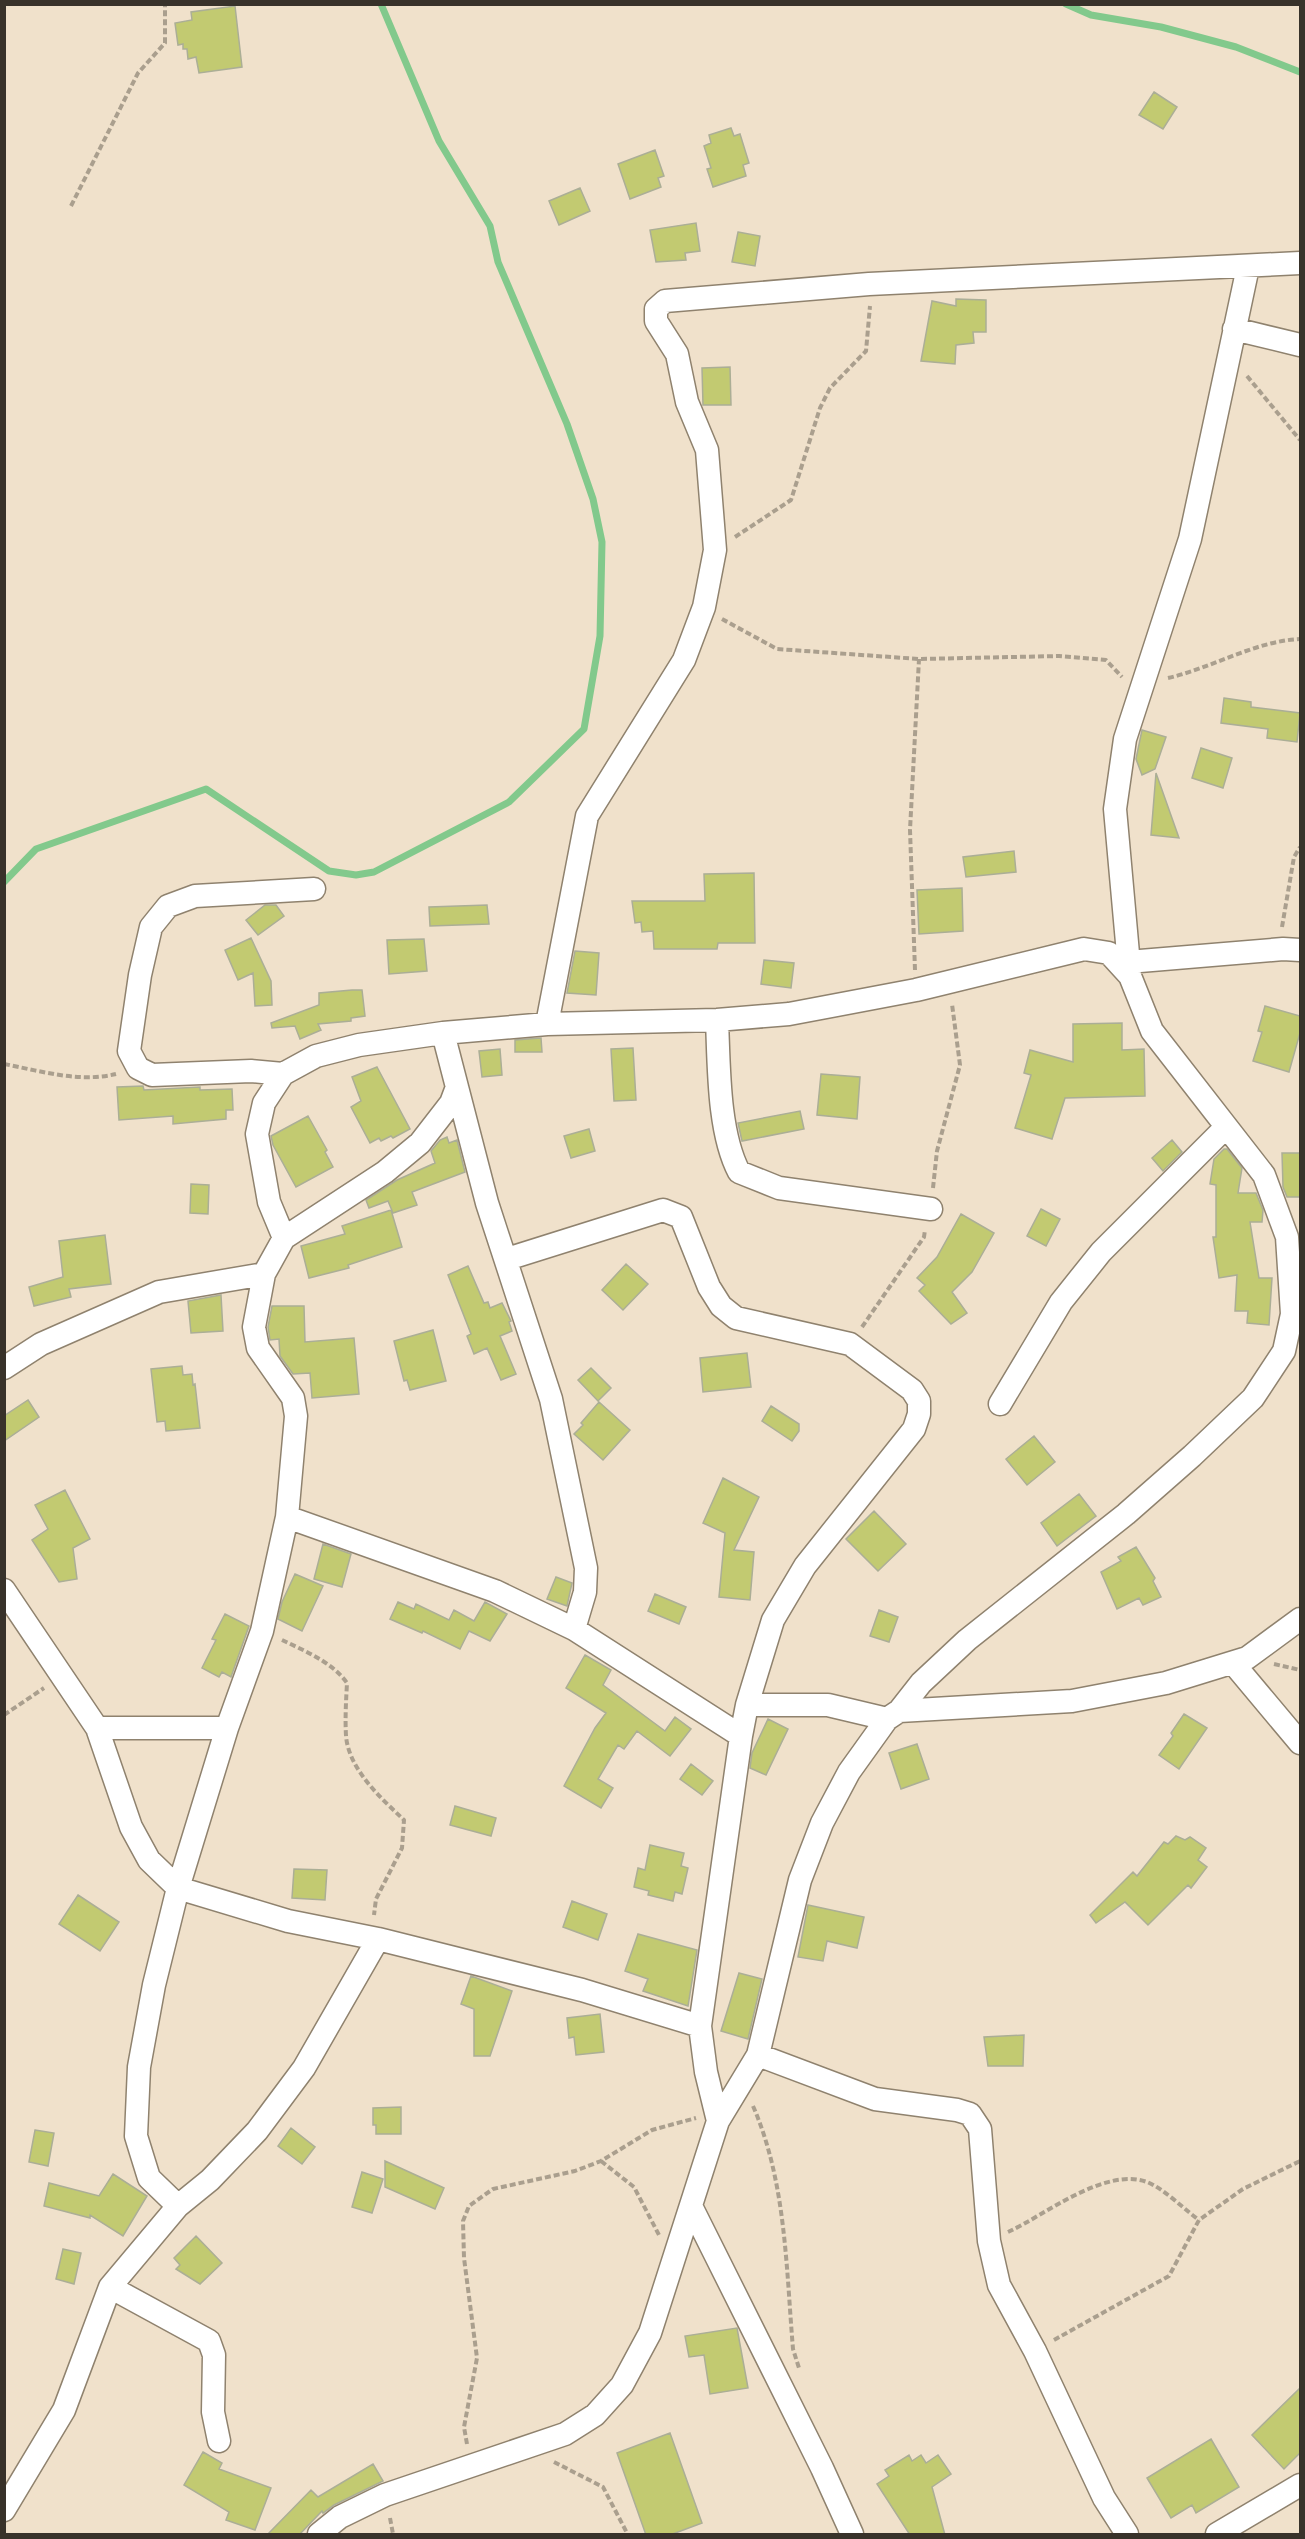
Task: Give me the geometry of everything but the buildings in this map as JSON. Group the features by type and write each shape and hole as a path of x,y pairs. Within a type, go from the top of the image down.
{"street":[{"path":"547,1024 587,816 684,660 704,607 715,550 706,450 687,402 677,354 656,321 656,309 665,301 869,284 1248,267 1300,262"},
{"path":"1248,267 1190,539 1125,739 1115,809 1129,969 1152,1031 1264,1176 1287,1237 1292,1314 1284,1351"},
{"path":"1234,330 1300,345"},
{"path":"283,1074 251,1071 153,1075 138,1068 129,1052 140,975 152,927 168,906 195,896 314,889"},
{"path":"284,1238 269,1202 257,1134 264,1103 283,1074 316,1056 359,1045 442,1033 547,1024 717,1020 789,1014 916,990 1084,949 1109,953 1129,969 1292,949"},
{"path":"717,1020 719,1080 730,1156 739,1172 779,1188 931,1209"},
{"path":"442,1033 487,1203 551,1399 586,1568 585,1592 574,1629"},
{"path":"178,2206 149,2178 136,2136 139,2067 154,1985 178,1888 261,1631 287,1516 296,1416 293,1398 258,1348 254,1327 264,1274 284,1238 385,1172 420,1143 451,1103 457,1087"},
{"path":"1000,1404 1061,1302 1101,1252 1226,1126"},
{"path":"507,1259 663,1210 681,1217 709,1287 720,1306 736,1318 850,1344 912,1390 919,1401 920,1414 914,1429 805,1566 773,1620 747,1705 700,2026 706,2072 717,2116"},
{"path":"4,1368 41,1344 159,1292 264,1274"},
{"path":"319,2535 340,2517 385,2495 565,2434 595,2415 622,2385 650,2333 717,2116 758,2055 800,1880 818,1833 849,1772 921,1683 967,1640 1126,1514 1192,1456 1253,1398 1284,1351 1300,1335"},
{"path":"287,1516 495,1591 574,1629 741,1736"},
{"path":"4,1590 97,1728 131,1827 148,1860 178,1888 288,1921 378,1939 582,1990 700,2026"},
{"path":"747,1705 828,1705 893,1715 1072,1701 1166,1683 1247,1658 1300,1619"},
{"path":"1233,1663 1300,1743"},
{"path":"97,1728 228,1728"},
{"path":"4,2510 64,2410 110,2287 178,2206 210,2180 271,2113 304,2068 378,1939"},
{"path":"758,2055 875,2099 957,2110 970,2114 980,2129 989,2241 999,2285 1035,2351 1104,2498 1127,2535"},
{"path":"691,2206 822,2468 852,2535"},
{"path":"110,2287 209,2341 214,2355 213,2412 219,2441"},
{"path":"1217,2535 1300,2485"}],"path":[{"path":"71,206 138,73 165,42 165,4"},
{"path":"715,550 791,500 820,408 830,388 866,351 870,322 869,284"},
{"path":"1230,357 1300,440"},
{"path":"704,607 777,649 919,659 1059,656 1106,660 1121,675 1134,710"},
{"path":"1143,684 1187,674 1282,640 1300,639"},
{"path":"916,990 910,830 919,659"},
{"path":"1292,949 1282,924 1294,857 1300,847"},
{"path":"850,1344 924,1236 931,1209 938,1151 960,1065 949,982"},
{"path":"4,1064 66,1076 101,1077 138,1068"},
{"path":"261,1631 315,1655 342,1677 346,1683 346,1738 355,1762 373,1790 404,1820 402,1848 376,1899 373,1918 378,1939"},
{"path":"4,1715 62,1674"},
{"path":"742,2080 764,2132 779,2187 793,2349 800,2371"},
{"path":"470,2465 464,2427 477,2358 464,2258 463,2221 469,2206 493,2189 574,2171 601,2161 652,2130 717,2116"},
{"path":"601,2161 634,2187 672,2263"},
{"path":"1035,2351 1169,2276 1199,2220 1243,2189 1300,2161"},
{"path":"989,2241 1033,2220 1089,2187 1131,2178 1150,2183 1199,2220"},
{"path":"528,2446 603,2487 627,2533"}],"waterway":[{"path":"4,882 36,849 206,789 329,871 356,875 374,872 509,802 584,729 600,636 602,542 593,499 567,424 498,262 490,226 439,141 381,4"},
{"path":"1066,4 1091,15 1161,27 1236,47 1300,72"}]}
